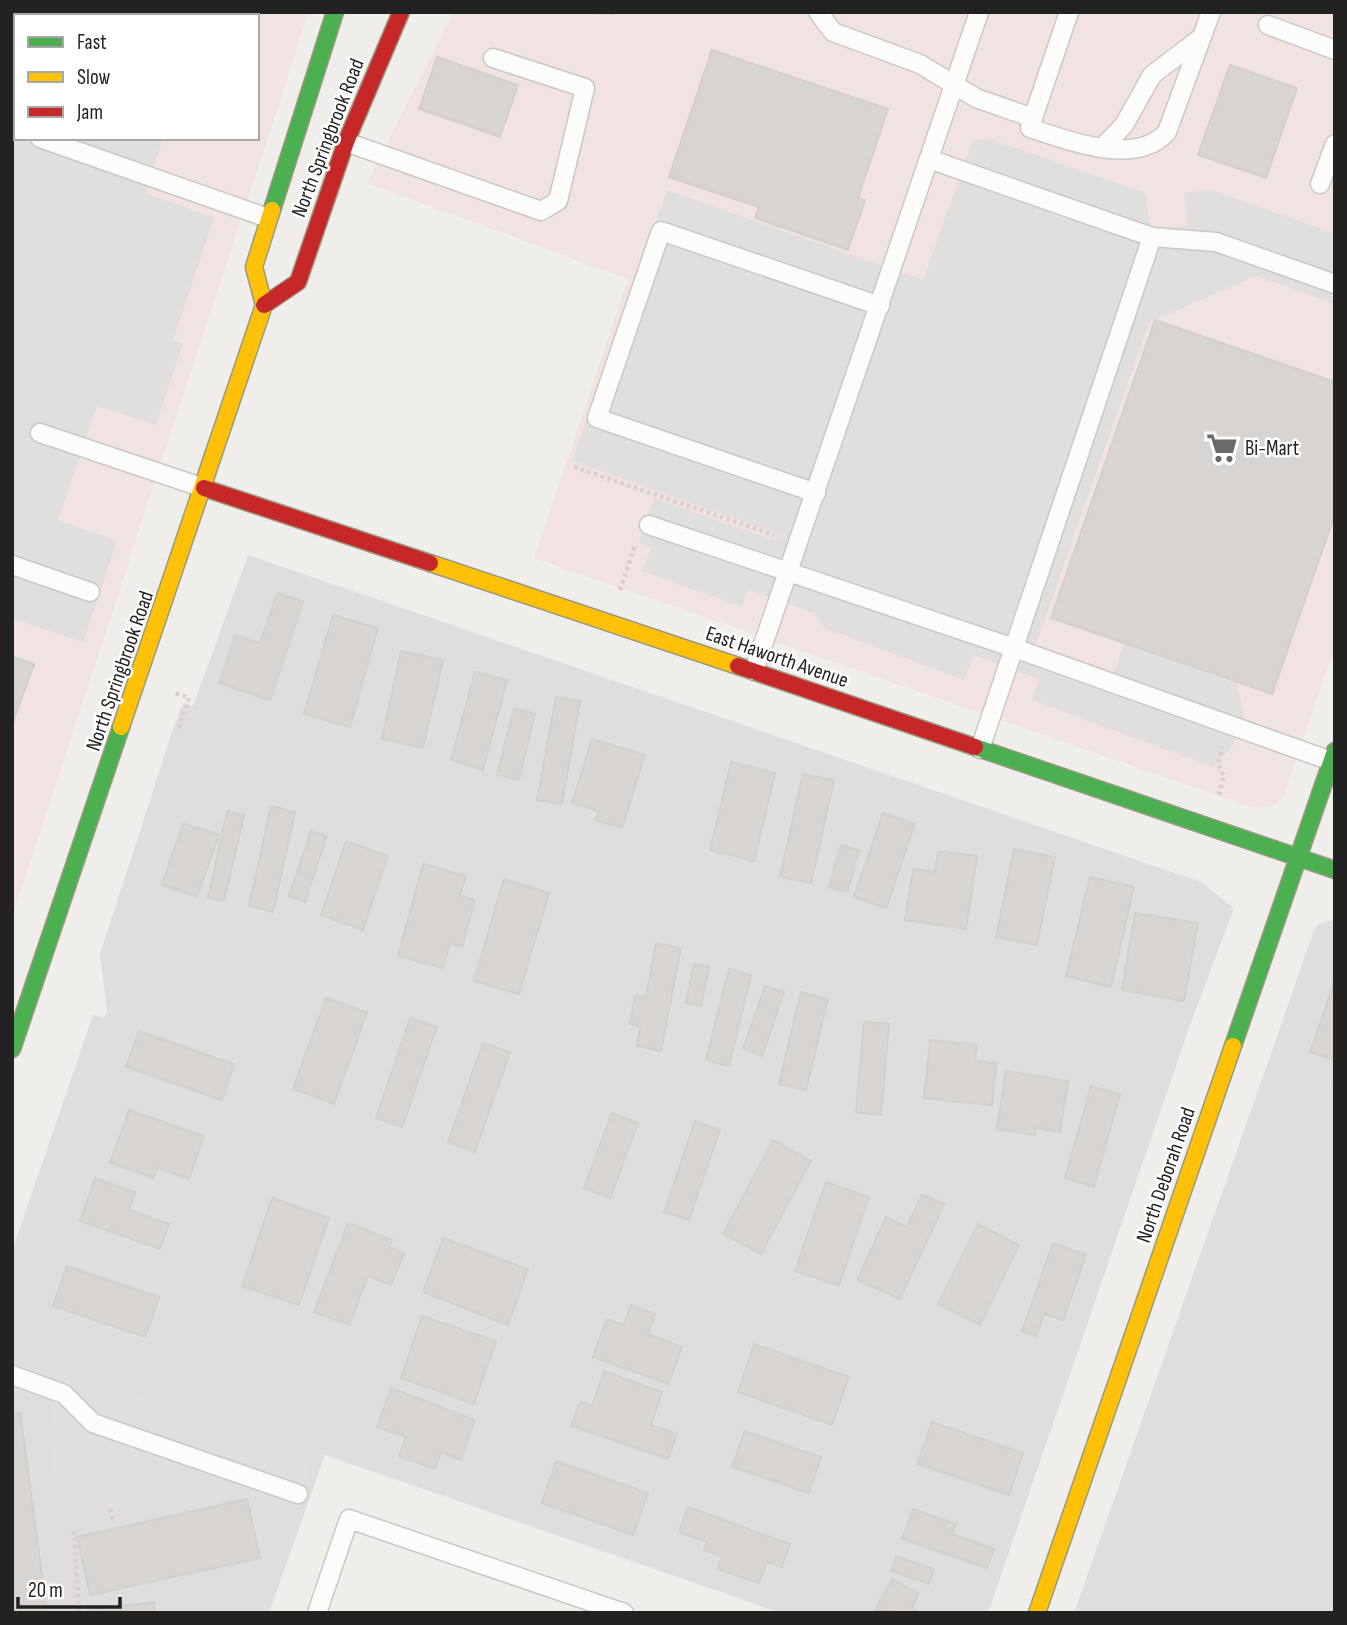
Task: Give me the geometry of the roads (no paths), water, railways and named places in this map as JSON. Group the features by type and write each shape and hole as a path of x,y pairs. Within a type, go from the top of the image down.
{"street":[{"name":"North Springbrook Road","path":"12,1049 264,306 254,267 335,12"},
{"name":"North Springbrook Road","path":"264,306 298,282 346,142 401,12"},
{"name":"East Haworth Avenue","path":"204,488 754,671 1335,870"},
{"name":"North Deborah Road","path":"1037,1613 1333,756"}],"lane":[{"path":"817,12 833,32 920,64 976,98 1034,118"},
{"path":"754,671 979,12"},
{"path":"1069,12 1030,128 1075,144 1139,150 1167,132 1210,12"},
{"path":"1268,25 1335,50"},
{"path":"1104,146 1124,125 1152,75 1202,37"},
{"path":"346,142 541,211 558,201 585,88 493,58"},
{"path":"46,140 268,218"},
{"path":"1320,184 1335,144"},
{"path":"929,159 1152,237 1216,242 1335,284"},
{"path":"816,493 597,418 661,231 880,306"},
{"path":"980,749 1152,237"},
{"path":"40,433 204,488"},
{"path":"649,525 1333,756"},
{"path":"12,565 90,592"},
{"path":"12,1375 64,1394 93,1423 298,1493"},
{"path":"317,1613 349,1519 624,1613"}],"place":[{"name":"Bi-Mart","path":"1222,448"}]}
